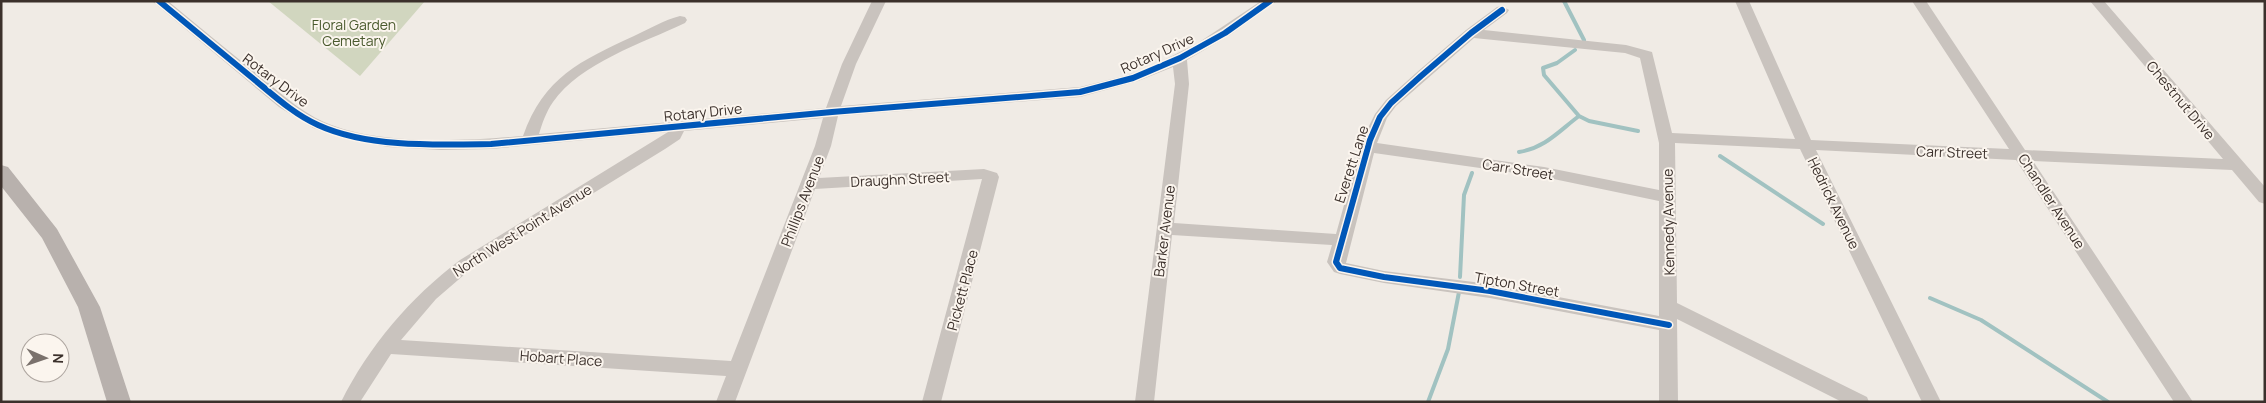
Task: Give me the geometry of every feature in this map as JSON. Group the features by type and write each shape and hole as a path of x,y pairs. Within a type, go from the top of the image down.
{"main road":[{"path":"1,172 50,234 89,307 119,402"}],"street":[{"name":"Rotary Drive","path":"159,1 284,104 318,125 363,138 415,144 490,144 678,128 832,112 1080,92 1116,85 1146,75 1180,60 1237,26 1270,1"},
{"name":"Phillips Avenue","path":"725,402 823,146 832,112 849,64 879,1"},
{"name":"Hedrick Avenue","path":"1742,1 1806,146 1932,402"},
{"name":"Chandler Avenue","path":"1919,1 2184,402"},
{"name":"Chestnut Drive","path":"2097,1 2265,198"},
{"name":"Everett Lane","path":"1360,272 1340,268 1336,262 1340,240 1368,147 1380,117 1391,103 1471,33 1502,10"},
{"path":"530,140 536,120 547,99 565,80 580,70 680,20"},
{"path":"1471,33 1638,51"},
{"name":"Kennedy Avenue","path":"1638,51 1647,55 1650,62 1666,138 1669,402"},
{"name":"Barker Avenue","path":"1144,402 1182,84 1180,60"},
{"name":"North West Point Avenue","path":"350,402 384,346 419,304 445,279 466,264 660,145 675,135 678,128"},
{"name":"Carr Street","path":"1666,138 2237,166"},
{"name":"Carr Street","path":"1368,147 1544,172 1667,197"},
{"name":"Draughn Street","path":"808,184 984,174 991,177"},
{"name":"Pickett Place","path":"931,402 991,177"},
{"path":"1165,229 1224,231 1340,240"},
{"name":"Tipton Street","path":"1360,272 1669,316 1860,402"},
{"name":"Hobart Place","path":"384,346 738,369"}],"green space":[{"name":"Floral Garden Cemetary","path":"268,1 425,1 360,76"}],"waterway":[{"path":"1564,1 1584,40"},
{"path":"1575,50 1557,63 1543,68 1544,75 1579,116"},
{"path":"1519,152 1544,143 1579,116"},
{"path":"1579,116 1589,121 1638,131"},
{"path":"1720,156 1823,224"},
{"path":"1460,277 1464,195 1472,173"},
{"path":"1428,402 1448,349 1459,292"},
{"path":"1930,298 1981,320 2108,402"}],"cycle path":[{"path":"159,1 284,104 318,125 347,134 388,142 441,145 491,144 832,112 1080,92 1133,78 1180,58 1225,33 1270,1"},
{"path":"1502,10 1471,33 1421,76 1391,103 1380,117 1370,140 1336,262 1340,268 1384,277 1490,291 1669,325"}]}
